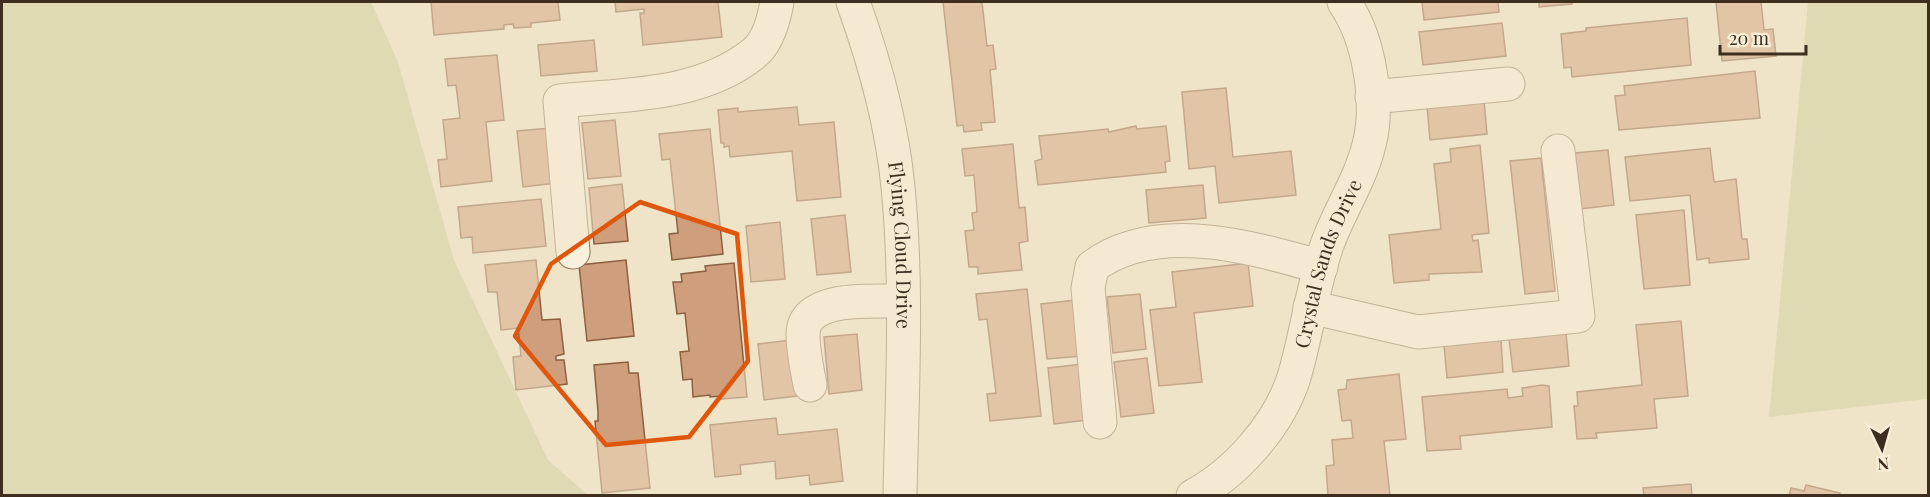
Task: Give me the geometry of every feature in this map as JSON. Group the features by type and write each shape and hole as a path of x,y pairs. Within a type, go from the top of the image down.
{"street":[{"path":"573,252 560,101 692,86 717,75 755,53 774,23 777,2"},
{"name":"Flying Cloud Drive","path":"853,2 867,41 890,136 898,196 903,263 900,495"},
{"name":"Crystal Sands Drive","path":"1193,495 1216,483 1264,435 1293,379 1327,245 1359,176 1370,144 1372,97 1367,52 1359,25 1344,2"},
{"path":"1372,97 1508,84"},
{"path":"1310,307 1418,332 1578,316 1558,151"},
{"path":"1100,422 1088,288 1092,267 1109,254 1132,247 1206,241 1238,245 1321,267"},
{"path":"810,385 803,333 807,318 815,309 832,304 903,301"}],"highlighted area":[{"path":"640,202 737,234 748,361 689,437 606,445 515,336 551,264"}],"green space":[{"path":"2,2 371,2 398,62 454,260 548,460 588,495 2,495"},
{"path":"1808,2 1928,2 1928,399 1769,417"}],"building":[{"path":"431,2 558,2 560,20 531,23 531,27 514,28 513,24 504,25 504,29 434,35"},
{"path":"615,2 718,2 722,37 643,45 640,13 644,13 644,9 616,12"},
{"path":"943,2 982,2 987,46 993,45 996,69 990,70 995,122 981,123 982,130 964,132 963,125 957,126"},
{"path":"1422,2 1498,2 1499,12 1424,20"},
{"path":"1539,2 1572,2 1572,4 1539,7"},
{"path":"1716,2 1761,2 1764,30 1773,29 1776,56 1722,61"},
{"path":"1687,18 1691,65 1572,77 1571,67 1564,68 1561,34 1586,31 1586,28"},
{"path":"1502,23 1506,56 1423,65 1419,32"},
{"path":"594,40 597,71 541,76 538,45"},
{"path":"497,55 504,120 486,122 492,181 441,187 438,160 447,159 443,120 460,118 456,85 448,86 445,59"},
{"path":"1755,71 1760,118 1619,130 1615,96 1625,95 1624,86"},
{"path":"1226,88 1233,157 1291,151 1296,195 1219,203 1215,166 1189,169 1182,92"},
{"path":"1484,100 1487,134 1430,140 1427,106"},
{"path":"797,107 799,125 834,122 841,197 797,201 792,151 730,157 729,146 724,147 724,143 721,143 718,110 738,108 738,112"},
{"path":"615,120 621,176 588,179 582,123"},
{"path":"1136,126 1137,129 1166,126 1170,161 1165,162 1166,172 1038,185 1035,161 1042,159 1039,136 1108,129 1109,132"},
{"path":"550,128 556,183 523,187 517,131"},
{"path":"710,129 723,254 672,260 669,234 678,233 670,159 662,160 659,134"},
{"path":"1013,144 1019,208 1025,207 1028,241 1019,243 1022,270 978,274 978,267 969,267 965,231 974,230 972,213 977,212 974,175 965,176 962,149"},
{"path":"1480,145 1489,233 1472,235 1473,241 1478,240 1482,272 1429,274 1429,280 1394,283 1389,235 1441,229 1434,164 1451,162 1450,149"},
{"path":"1710,148 1714,182 1736,179 1742,239 1747,239 1749,259 1709,263 1709,258 1697,260 1690,195 1630,201 1625,157"},
{"path":"1608,150 1614,205 1580,209 1574,153"},
{"path":"1541,158 1555,291 1525,294 1510,161"},
{"path":"622,184 628,241 594,244 589,188"},
{"path":"1203,185 1206,218 1149,223 1146,190"},
{"path":"541,199 546,246 473,253 472,237 461,238 458,207"},
{"path":"1684,210 1690,285 1644,289 1636,215"},
{"path":"845,215 851,272 817,275 811,219"},
{"path":"780,222 785,279 751,282 746,226"},
{"path":"536,260 542,320 560,319 564,354 556,356 556,360 564,360 567,384 516,390 513,357 521,356 518,328 501,330 497,292 488,292 485,265"},
{"path":"626,260 634,336 587,341 579,265"},
{"path":"734,263 747,397 721,399 721,396 710,397 710,395 693,397 692,379 683,380 680,352 689,351 685,313 677,314 673,282 682,282 681,274 706,271 705,266"},
{"path":"1248,263 1253,306 1194,313 1202,382 1159,386 1150,310 1176,307 1172,272"},
{"path":"1027,289 1041,416 990,421 987,394 996,393 987,319 979,320 976,294"},
{"path":"1140,294 1146,349 1113,353 1107,297"},
{"path":"1075,300 1081,356 1047,359 1041,304"},
{"path":"1681,321 1688,396 1654,399 1657,428 1596,433 1597,438 1577,439 1574,406 1578,406 1577,392 1642,385 1636,325"},
{"path":"1566,333 1569,366 1513,372 1509,339"},
{"path":"857,334 862,390 829,394 824,337"},
{"path":"1501,339 1503,372 1447,378 1444,345"},
{"path":"791,340 797,396 764,400 758,344"},
{"path":"1147,358 1154,413 1121,417 1114,362"},
{"path":"628,362 629,373 638,373 650,488 602,493 595,421 598,421 598,411 594,365"},
{"path":"1082,364 1088,420 1054,424 1048,368"},
{"path":"1399,374 1406,439 1384,441 1390,496 1328,496 1326,466 1334,465 1332,440 1353,438 1351,420 1342,421 1338,390 1346,389 1347,380"},
{"path":"1549,386 1552,427 1460,436 1461,449 1427,451 1422,397 1507,389 1508,398 1523,396 1522,388"},
{"path":"776,418 778,435 837,429 843,481 810,485 809,475 776,479 775,461 740,465 741,474 715,477 710,425"},
{"path":"1691,484 1692,496 1644,496 1643,488"},
{"path":"1806,485 1840,493 1839,496 1789,496 1791,488 1804,491"}]}
